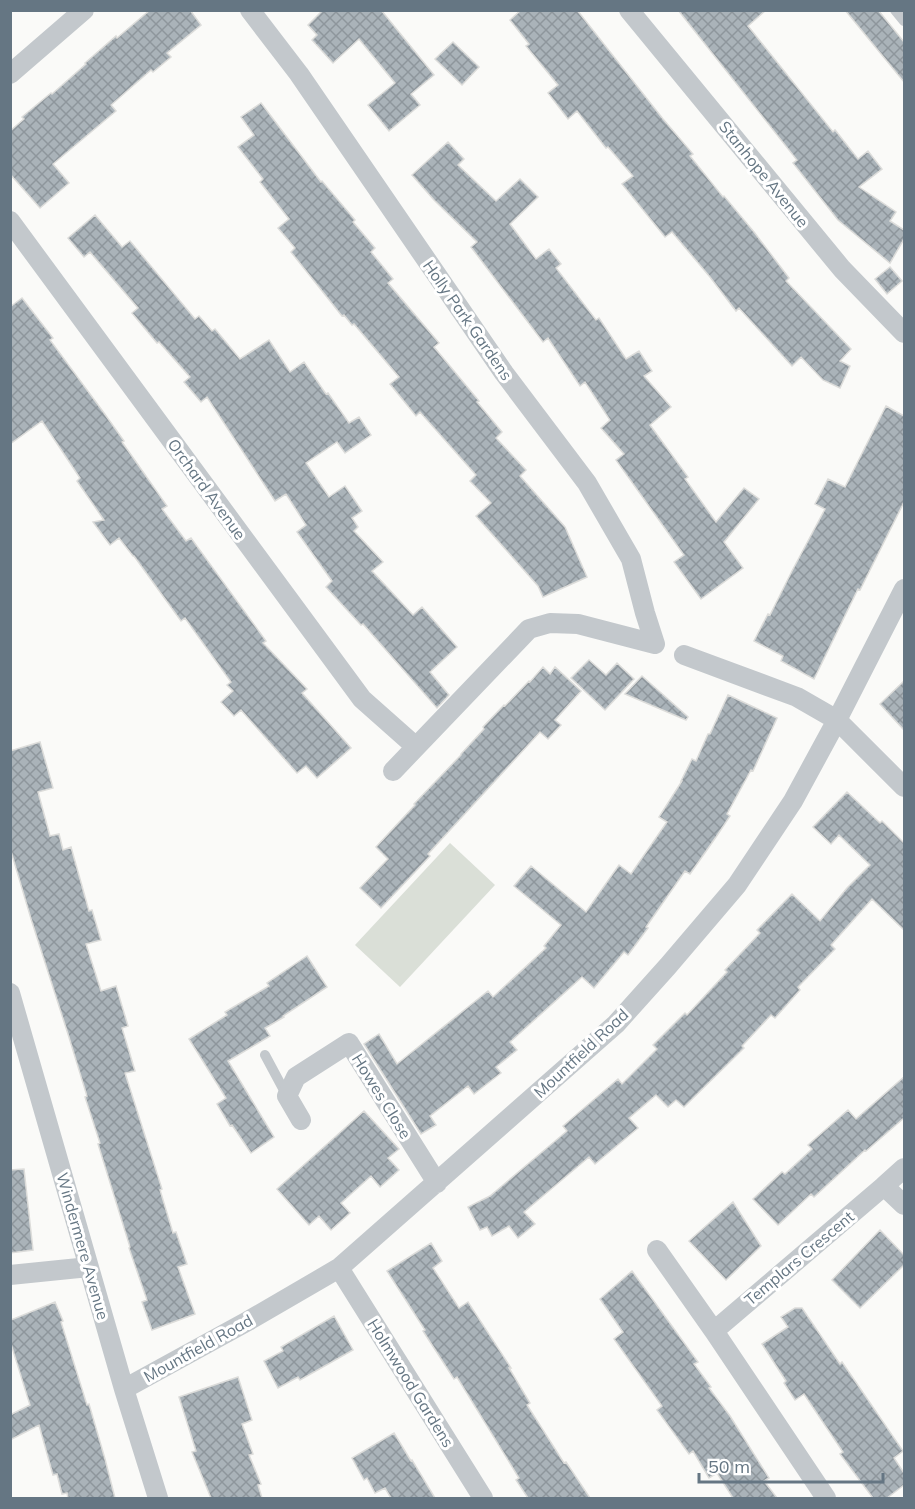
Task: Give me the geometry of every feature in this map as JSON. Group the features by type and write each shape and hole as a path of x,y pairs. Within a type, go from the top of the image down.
{"street":[{"path":"10,74 84,10"},
{"name":"Holly Park Gardens","path":"250,10 299,74 504,373 587,483 631,559 655,644 578,624 550,623 530,629 415,746"},
{"name":"Stanhope Avenue","path":"629,10 842,269 904,333"},
{"name":"Orchard Avenue","path":"10,222 362,699 415,746"},
{"name":"Mountfield Road","path":"124,1389 339,1268 616,1024 737,885 793,801 904,589"},
{"path":"684,655 797,697 837,720 904,787"},
{"path":"393,771 415,746"},
{"name":"Windermere Avenue","path":"10,993 124,1389 158,1498"},
{"name":"Howes Close","path":"287,1096 296,1077 349,1043 437,1183"},
{"path":"287,1096 301,1120"},
{"name":"Templars Crescent","path":"714,1330 904,1168"},
{"path":"885,1186 904,1205"},
{"path":"657,1250 714,1330 826,1498"},
{"path":"10,1275 89,1267"},
{"name":"Holmwood Gardens","path":"339,1268 483,1498"}],"lane":[{"path":"895,10 904,21"},
{"path":"265,1055 287,1096"}],"shaded area":[{"path":"450,843 495,885 400,987 355,945"}],"building":[{"path":"150,10 190,10 201,25 167,53 171,57 153,72 151,70 111,105 116,111 53,164 69,183 40,208 10,174 10,131 24,119 22,117 52,94 116,36 117,38"},
{"path":"323,10 381,10 434,75 411,94 420,105 389,131 368,105 395,83 359,39 333,63 312,40 317,35 308,25"},
{"path":"521,10 577,10 693,154 690,156 754,232 789,278 786,281 851,349 840,361 850,366 840,388 823,380 801,357 792,366 739,308 736,311 672,232 665,237 622,184 633,176 608,147 606,148 577,111 568,119 548,93 558,85 526,46 529,44 510,20"},
{"path":"678,10 766,10 748,26 833,132 835,130 858,159 868,151 882,169 859,187 896,212 890,221 904,230 904,239 890,263 838,220 793,163 797,160"},
{"path":"845,10 878,10 904,42 904,82"},
{"path":"453,42 479,67 462,85 435,59"},
{"path":"261,103 321,182 355,220 353,222 375,248 371,252 393,279 388,283 439,343 434,347 502,432 496,438 526,470 520,476 565,527 587,577 543,597 538,586 476,516 491,503 470,481 476,475 420,412 416,416 390,384 399,377 354,324 352,325 344,315 342,316 291,252 295,248 278,228 289,219 260,182 263,179 238,147 254,135 241,117"},
{"path":"448,142 464,159 458,165 496,201 520,179 538,197 510,224 536,259 549,249 561,264 556,268 596,320 599,318 626,359 639,351 652,371 644,376 671,407 650,425 688,477 685,479 716,522 744,488 759,499 724,542 743,568 701,599 674,562 684,555 616,460 624,454 601,428 610,420 585,382 580,386 548,338 543,342 471,247 477,242 412,175"},
{"path":"95,215 122,247 130,241 195,319 199,316 212,331 215,329 240,359 269,340 290,372 304,362 349,423 359,417 371,435 345,453 337,442 306,463 329,497 345,486 362,511 352,518 358,527 354,531 383,562 372,571 413,615 422,607 457,647 430,672 449,695 437,708 363,624 361,625 326,587 332,581 297,532 306,525 286,494 275,501 207,397 201,402 184,382 190,377 132,313 138,308 90,252 84,257 68,238"},
{"path":"890,267 902,281 887,294 875,279"},
{"path":"22,298 53,338 50,340 124,441 122,442 167,506 162,509 186,541 191,538 266,641 263,643 307,689 302,693 351,748 317,778 306,766 297,773 241,710 234,716 221,702 233,691 227,685 231,682 185,618 181,621 119,538 110,545 93,522 104,520 77,481 80,478 42,421 10,444 10,307"},
{"path":"886,406 904,416 904,502 814,679 781,661 783,656 754,641 825,509 815,504 828,479 845,487"},
{"path":"589,660 606,675 617,663 634,679 605,710 571,678"},
{"path":"543,667 550,674 555,667 581,691 555,720 561,725 548,739 540,732 381,908 360,888 388,859 376,847 461,755 484,729 483,727"},
{"path":"642,676 688,717 686,720 625,694"},
{"path":"904,681 904,730 880,704"},
{"path":"728,695 777,718 753,771 751,770 727,814 730,816 716,837 690,874 685,871 628,955 624,952 594,988 582,977 510,1042 517,1050 496,1067 501,1073 474,1094 468,1086 430,1116 436,1125 421,1134 364,1044 379,1034 397,1064 488,991 493,997 546,948 544,946 561,925 514,886 531,866 586,912 619,865 631,874 667,822 659,817 682,781 692,759 696,761"},
{"path":"40,742 53,788 38,792 50,836 59,834 63,850 71,847 89,911 92,910 101,940 86,944 101,991 116,986 128,1026 122,1028 135,1071 125,1073 162,1189 160,1190 173,1233 176,1232 187,1264 178,1267 195,1314 152,1330 142,1302 147,1300 98,1144 100,1143 85,1097 87,1096 10,848 10,751"},
{"path":"847,792 904,843 904,930 872,899 831,945 835,949 798,987 800,990 775,1018 771,1015 742,1046 744,1048 684,1107 676,1100 668,1107 656,1095 629,1118 638,1128 595,1164 589,1157 524,1212 535,1224 518,1238 509,1226 492,1236 487,1227 480,1230 468,1207 490,1196 567,1131 563,1126 618,1079 622,1084 657,1049 653,1045 685,1013 687,1015 727,972 725,970 760,933 757,930 792,894 820,921 847,888 870,865 839,835 831,844 813,827"},
{"path":"307,956 327,987 265,1028 270,1036 228,1061 274,1137 251,1153 232,1125 230,1126 217,1104 226,1098 189,1039 227,1015 225,1012 269,986 267,983"},
{"path":"904,1077 904,1118 814,1197 811,1194 778,1225 753,1199 782,1172 785,1174 812,1149 808,1145 848,1110 856,1119"},
{"path":"364,1111 399,1149 388,1158 399,1170 380,1187 371,1176 341,1203 350,1213 331,1230 319,1216 309,1225 277,1189"},
{"path":"24,1169 33,1250 10,1253 10,1170"},
{"path":"733,1202 761,1246 726,1280 689,1241"},
{"path":"880,1230 904,1255 904,1265 860,1308 832,1280"},
{"path":"431,1243 442,1261 433,1268 459,1308 468,1302 511,1368 509,1368 530,1403 527,1405 564,1463 566,1462 590,1498 528,1498 516,1480 519,1478 457,1377 454,1379 423,1331 425,1330 387,1271"},
{"path":"632,1271 698,1362 694,1364 769,1478 764,1481 777,1498 733,1498 717,1473 709,1478 693,1451 689,1454 657,1410 662,1406 614,1339 623,1332 600,1299"},
{"path":"55,1302 63,1321 61,1322 87,1405 89,1404 115,1498 68,1498 67,1493 62,1494 57,1474 53,1475 39,1425 10,1440 10,1415 30,1405 11,1344 11,1320"},
{"path":"795,1308 802,1308 903,1451 894,1458 904,1473 904,1485 887,1498 873,1498 840,1454 843,1452 804,1394 795,1400 784,1383 786,1381 762,1344 788,1327 781,1317"},
{"path":"334,1316 353,1350 300,1380 298,1377 278,1388 264,1361 283,1351 281,1347"},
{"path":"238,1377 252,1420 242,1424 253,1454 249,1455 261,1484 258,1485 262,1498 211,1498 192,1452 196,1451 179,1397"},
{"path":"394,1433 435,1498 391,1498 385,1488 375,1493 367,1478 364,1480 352,1458"}]}
